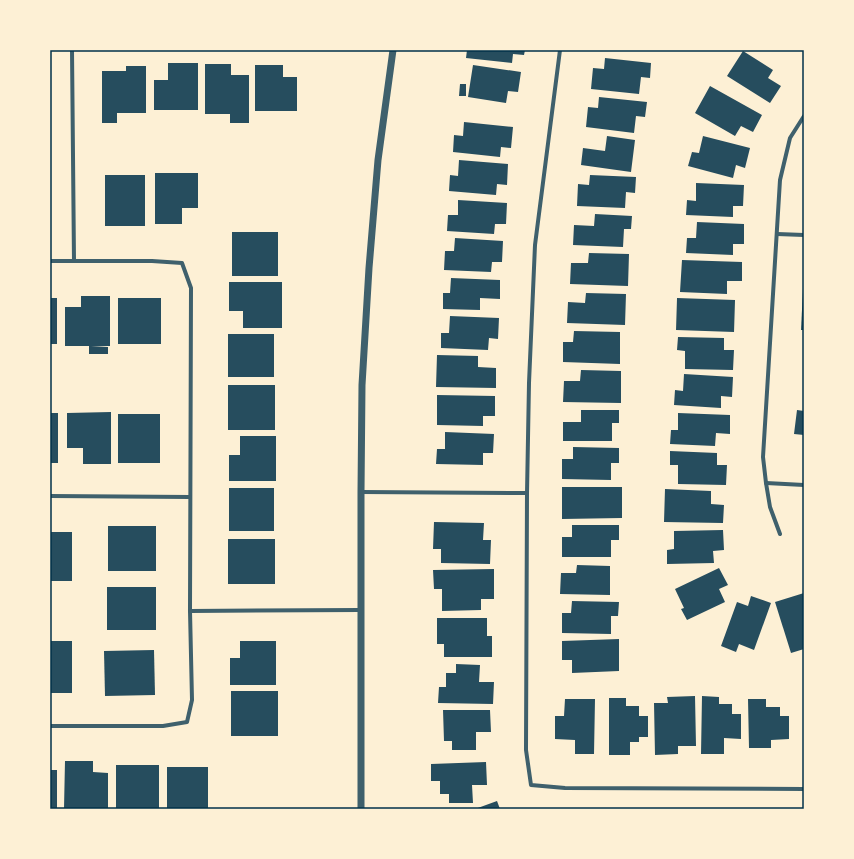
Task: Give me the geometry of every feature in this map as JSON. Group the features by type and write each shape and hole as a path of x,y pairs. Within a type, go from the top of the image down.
{"street":[{"path":"72,50 74,261"},
{"path":"360,809 362,385 369,268 378,160 393,50"},
{"path":"560,50 535,245 528,383 526,750 531,785 565,788 804,789"},
{"path":"780,534 770,508 763,457 780,180 790,138 804,116"},
{"path":"777,234 804,235"},
{"path":"50,261 152,261 182,263 191,288 190,611 192,700 187,722 163,726 50,726"},
{"path":"766,483 804,485"},
{"path":"361,492 527,493"},
{"path":"50,496 190,497"},
{"path":"190,611 360,610"}],"building":[{"path":"467,50 525,50 524,55 513,54 512,63 466,58"},
{"path":"743,51 773,70 768,78 781,86 770,103 727,76"},
{"path":"605,58 651,63 650,78 641,77 639,94 591,89 593,68 604,69"},
{"path":"168,63 198,63 198,110 154,110 154,80 168,80"},
{"path":"205,64 231,64 231,75 249,75 249,123 230,123 230,114 205,114"},
{"path":"255,65 283,65 283,77 297,77 297,111 255,111"},
{"path":"473,65 521,72 518,92 508,91 506,103 468,97"},
{"path":"126,66 146,66 146,113 117,113 117,123 102,123 102,71 126,71"},
{"path":"460,84 466,84 466,96 459,96"},
{"path":"710,86 762,115 753,132 741,126 735,136 695,113"},
{"path":"599,97 647,102 645,117 636,116 634,133 586,127 588,107 598,108"},
{"path":"464,122 513,127 511,148 501,147 500,157 453,152 454,135 463,136"},
{"path":"607,136 635,140 631,172 581,165 583,148 605,151"},
{"path":"703,136 750,148 745,168 736,165 733,178 688,166 692,152 699,153"},
{"path":"459,160 508,164 507,185 497,184 496,195 449,191 450,175 458,176"},
{"path":"155,173 198,173 198,208 182,208 182,224 155,224"},
{"path":"105,175 145,175 145,226 105,226"},
{"path":"590,175 636,177 635,193 626,192 625,208 577,206 578,184 589,185"},
{"path":"696,183 744,185 743,206 733,206 733,217 686,215 687,200 696,201"},
{"path":"458,200 507,203 506,224 495,224 494,234 447,231 448,215 458,215"},
{"path":"595,214 632,216 631,229 624,229 623,247 573,245 574,225 594,226"},
{"path":"697,222 744,224 744,244 733,244 733,255 686,253 687,238 696,238"},
{"path":"232,232 278,232 278,276 232,276"},
{"path":"455,238 503,241 502,262 492,262 491,272 444,270 445,251 454,251"},
{"path":"589,253 629,254 628,286 570,284 571,263 588,263"},
{"path":"682,260 742,262 742,281 727,281 727,294 680,292"},
{"path":"451,278 500,280 500,299 480,298 480,310 443,309 443,293 450,293"},
{"path":"229,282 282,282 282,328 243,328 243,311 229,311"},
{"path":"803,289 804,330 801,330"},
{"path":"586,293 626,294 625,325 567,323 568,302 585,303"},
{"path":"81,296 110,296 110,346 91,346 108,347 108,354 89,354 89,346 65,346 65,307 81,307"},
{"path":"50,298 57,298 57,344 50,344"},
{"path":"118,298 161,298 161,344 118,344"},
{"path":"677,298 735,300 734,332 676,330"},
{"path":"450,316 499,318 498,339 489,338 488,350 441,348 441,333 449,333"},
{"path":"574,331 620,332 620,364 563,362 563,342 573,342"},
{"path":"228,334 274,334 274,377 228,377"},
{"path":"678,337 724,338 724,350 734,350 733,370 685,369 685,351 677,350"},
{"path":"437,355 478,356 478,367 496,368 496,388 436,387"},
{"path":"581,370 621,371 621,403 563,402 564,381 580,381"},
{"path":"684,374 733,377 732,397 721,396 721,408 674,405 675,390 683,391"},
{"path":"228,385 275,385 275,430 228,430"},
{"path":"437,395 495,396 495,416 483,416 483,426 437,425"},
{"path":"581,410 619,410 619,423 612,423 612,441 563,441 563,422 581,422"},
{"path":"797,410 804,411 804,435 794,434"},
{"path":"111,412 111,464 83,464 83,448 67,448 67,413"},
{"path":"50,413 58,413 58,463 50,463"},
{"path":"678,413 730,415 730,434 716,433 715,446 670,444 671,430 678,430"},
{"path":"118,414 160,414 160,463 118,463"},
{"path":"445,432 494,434 493,453 483,453 483,465 436,464 437,449 445,449"},
{"path":"240,436 276,436 276,481 229,481 229,455 240,455"},
{"path":"573,447 619,448 619,463 611,463 611,480 562,479 562,459 573,459"},
{"path":"670,451 717,453 717,465 727,465 726,485 678,484 678,465 670,465"},
{"path":"562,487 622,487 622,518 562,519"},
{"path":"229,488 274,488 274,531 229,531"},
{"path":"665,489 711,491 711,504 724,505 723,523 664,522"},
{"path":"434,522 484,523 483,540 491,540 490,564 441,563 441,549 433,549"},
{"path":"572,525 619,525 619,540 611,540 611,557 562,557 562,537 572,537"},
{"path":"108,526 156,526 156,571 108,571"},
{"path":"723,530 724,550 713,551 714,563 667,564 667,550 674,549 674,531"},
{"path":"50,532 72,532 72,581 50,581"},
{"path":"228,539 275,539 275,584 228,584"},
{"path":"577,565 610,566 610,595 560,594 561,573 576,573"},
{"path":"719,568 728,585 719,589 725,602 687,620 681,609 684,608 675,589"},
{"path":"494,569 494,599 481,599 481,610 442,611 442,589 434,589 433,570"},
{"path":"107,587 156,587 156,630 107,630"},
{"path":"804,593 804,649 791,653 775,602"},
{"path":"751,596 771,603 754,650 739,644 736,652 721,646 737,602 748,606"},
{"path":"572,601 619,602 618,616 611,616 611,634 562,633 562,613 571,613"},
{"path":"437,618 487,618 487,636 492,636 492,657 444,657 444,644 437,644"},
{"path":"619,639 619,671 572,673 572,660 562,660 562,641"},
{"path":"50,641 72,641 72,693 50,693"},
{"path":"240,641 276,641 276,685 230,685 230,658 240,658"},
{"path":"154,650 155,695 105,696 104,651"},
{"path":"456,664 480,665 479,682 494,682 493,704 438,703 439,687 446,687 446,673 456,673"},
{"path":"231,691 278,691 278,736 231,736"},
{"path":"695,696 696,746 678,746 678,754 655,755 654,703 668,703 667,697"},
{"path":"702,696 719,697 719,704 732,704 732,714 741,714 741,739 724,738 724,754 701,754"},
{"path":"609,698 626,698 626,706 639,706 639,716 648,716 648,737 639,737 639,742 630,742 630,755 609,755"},
{"path":"565,699 595,699 594,754 575,754 575,740 555,739 555,716 564,716"},
{"path":"748,699 766,699 766,707 780,707 780,716 789,716 789,739 771,740 771,748 749,748"},
{"path":"443,710 490,710 491,732 476,732 476,750 452,750 452,741 444,741"},
{"path":"65,761 93,761 93,772 108,773 108,809 64,809"},
{"path":"486,762 487,785 472,785 473,803 449,803 449,794 440,794 440,781 431,781 431,764"},
{"path":"116,765 159,765 159,809 116,809"},
{"path":"167,767 208,767 208,809 167,809"},
{"path":"50,770 57,770 57,809 50,809"},
{"path":"497,801 500,809 475,809"}]}
